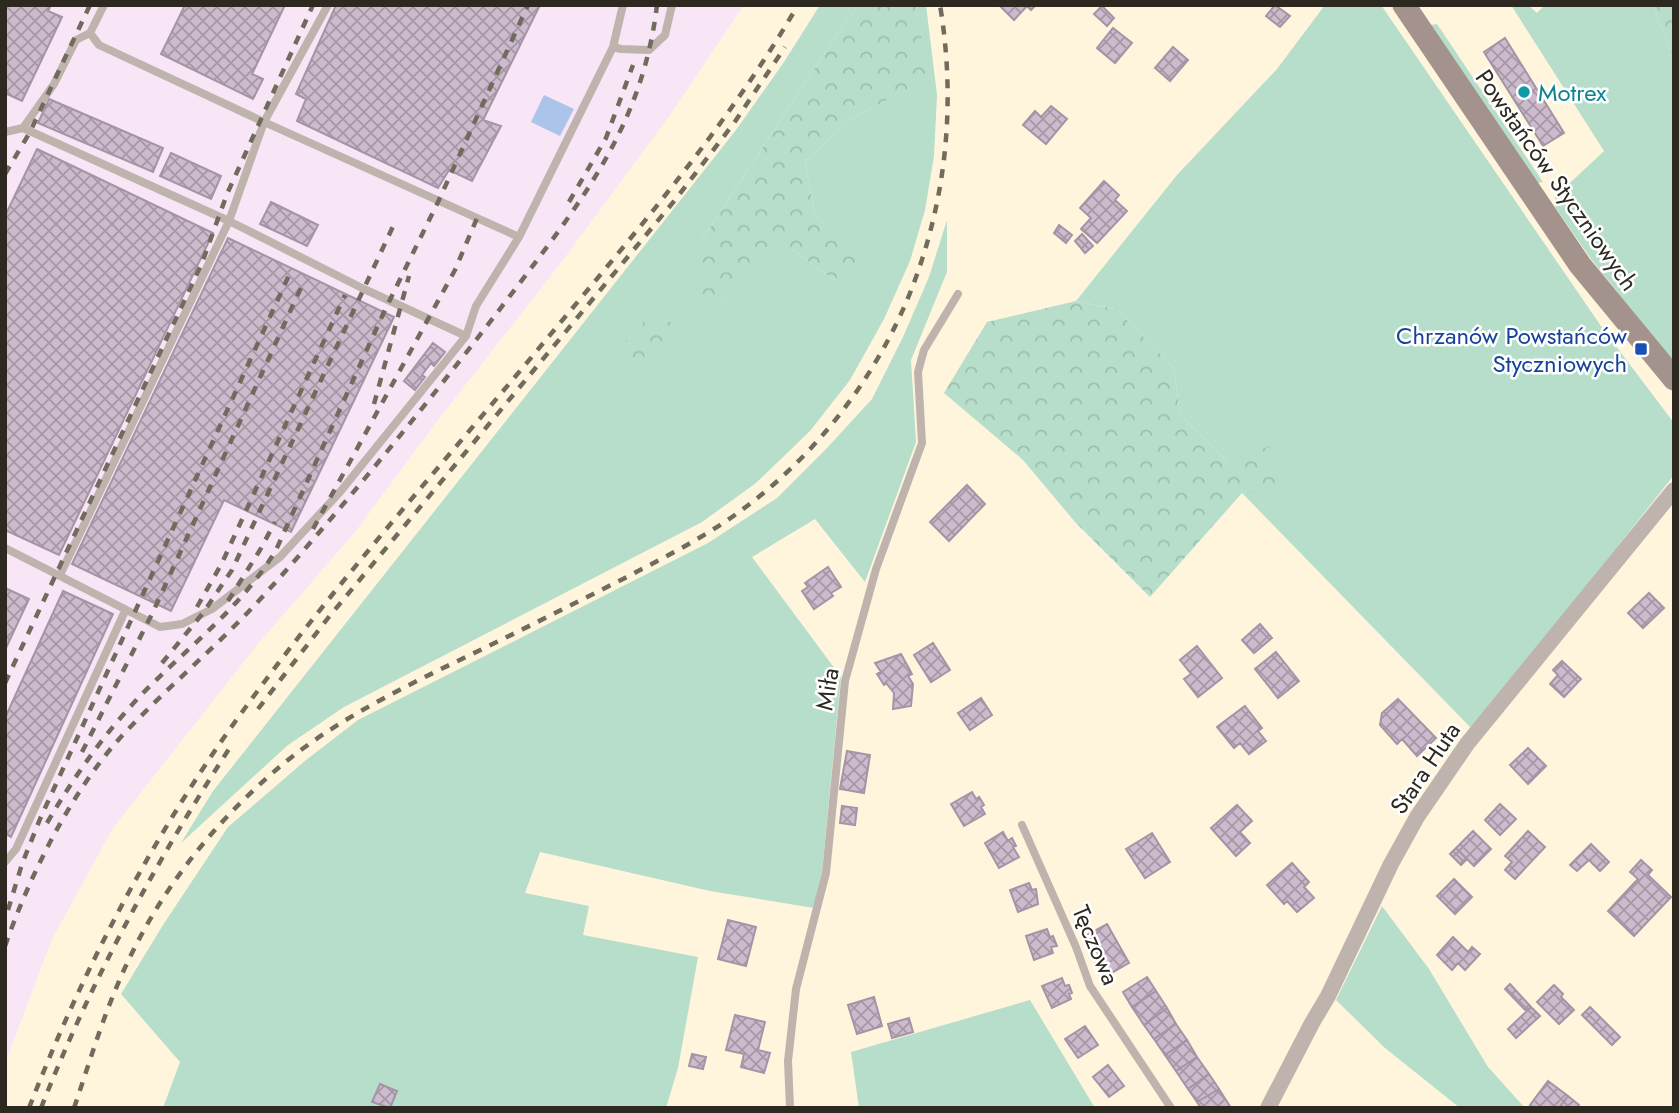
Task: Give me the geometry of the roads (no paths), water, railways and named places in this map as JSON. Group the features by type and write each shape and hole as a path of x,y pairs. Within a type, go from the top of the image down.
{"street":[{"name":"Powstańców Styczniowych","path":"1404,5 1580,265 1674,379"},
{"name":"Stara Huta","path":"1268,1108 1328,996 1391,864 1418,817 1467,744 1674,490"}],"lane":[{"path":"23,128 54,84 76,40 90,33 104,5"},
{"path":"60,575 229,220 264,122 328,5"},
{"path":"5,548 160,628 182,624 212,609 280,557 340,492 466,336 475,306 519,237 613,47 623,5"},
{"path":"613,47 649,50 665,35 672,5"},
{"path":"90,33 99,45 519,237"},
{"path":"5,132 23,128 229,220 364,289 466,336"},
{"name":"Miła","path":"789,1108 789,1061 796,989 826,873 845,681 876,569 922,443 918,372 924,350 958,294"},
{"path":"5,862 16,849 125,611"},
{"name":"Tęczowa","path":"1022,825 1076,947 1090,986 1171,1108"}],"water":[{"path":"544,95 574,109 560,136 531,122"}],"railway":[{"path":"5,174 30,132 90,5"},
{"path":"5,683 202,263 227,194 313,5"},
{"path":"47,823 79,772 115,724 142,694 231,608 276,550 528,5"},
{"path":"5,946 26,891 53,836 84,784 102,760 120,738 247,613 330,520 394,444 565,222 607,156 624,122 639,86 650,47 657,5"},
{"path":"29,1108 70,1011 116,916 168,824 225,736 340,585 679,178 741,94 798,5"},
{"path":"74,1108 111,1001 148,923 186,865 256,787 304,747 374,704 621,580 711,531 739,512 794,466 841,412 881,353 898,321 924,254 933,219 945,148 947,113 945,41 940,5"},
{"path":"258,709 328,618 675,200 734,123 785,47"},
{"path":"569,202 606,138 633,65"},
{"path":"313,529 455,270 480,211"},
{"path":"162,663 203,613 232,570 396,220"},
{"path":"8,910 40,819 290,273"},
{"path":"374,404 409,276"},
{"path":"82,752 153,612 304,281"},
{"path":"197,607 222,563 345,295"},
{"path":"228,601 275,522"},
{"path":"41,1108 81,1014 126,924 175,835 229,749"}],"place":[{"name":"Motrex","path":"1524,92"},
{"name":"Chrzanów Powstańców Styczniowych","path":"1641,349"}]}
